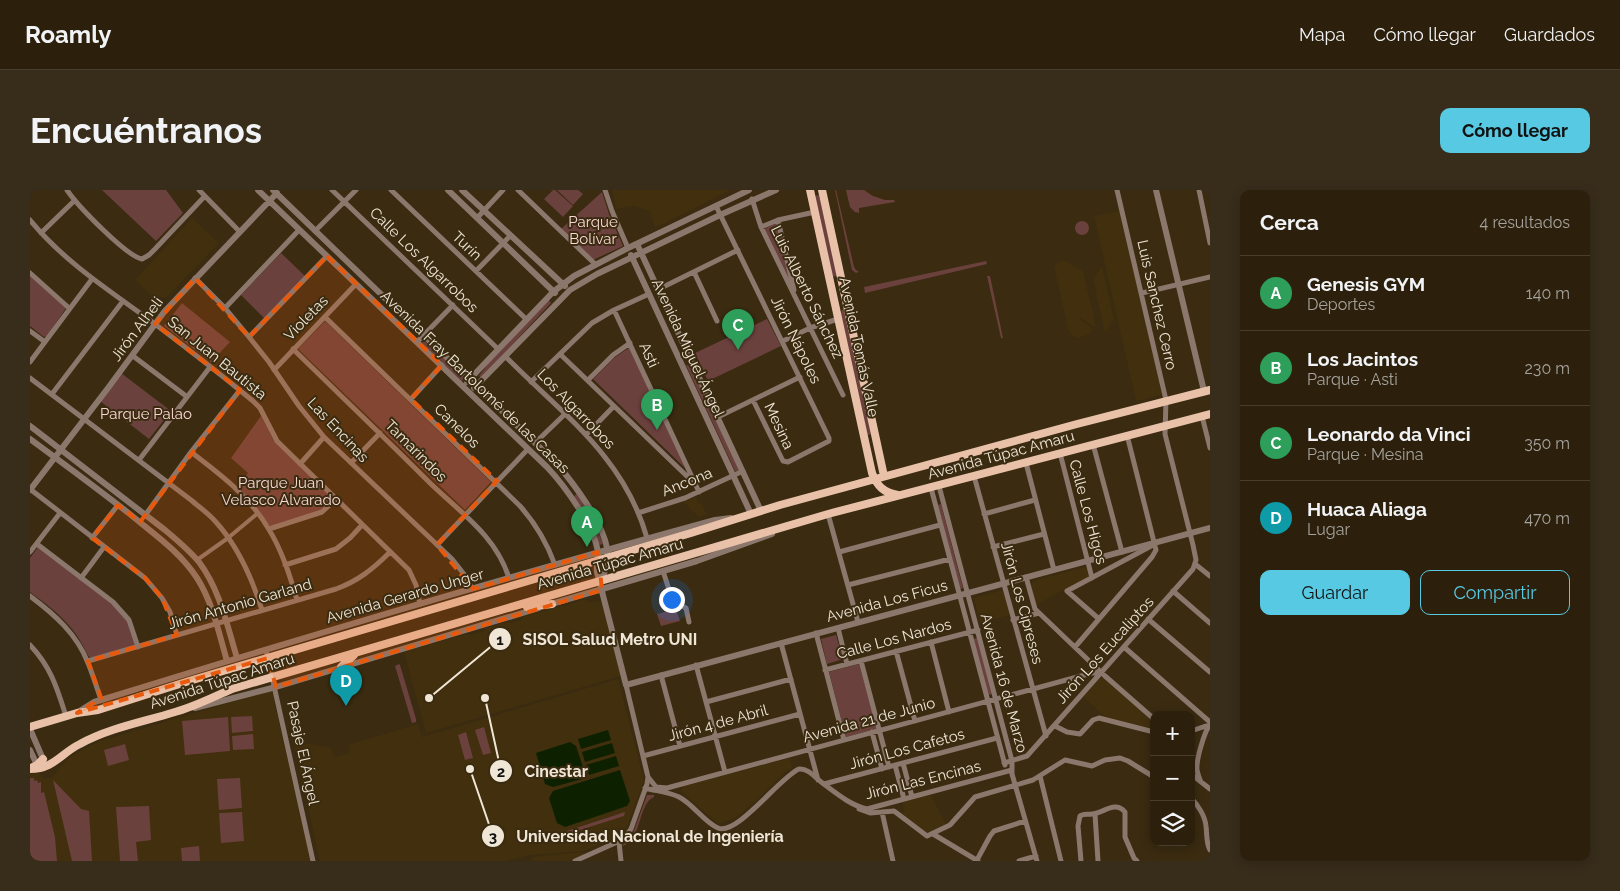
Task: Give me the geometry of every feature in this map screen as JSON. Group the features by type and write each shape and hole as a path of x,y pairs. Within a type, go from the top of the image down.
{"main road":[{"name":"Avenida Tomás Valle","path":"810,190 874,478"},
{"name":"Avenida Tomás Valle","path":"822,190 884,476"},
{"name":"Avenida Túpac Amaru","path":"30,728 76,713 98,710 597,561 607,554 874,478 1207,389"},
{"name":"Avenida Túpac Amaru","path":"37,766 56,762 78,744 106,733 177,712 232,689 505,610 601,586 828,514 1206,415"},
{"path":"864,437 869,439 874,435"},
{"path":"874,478 884,491 900,495"},
{"path":"505,610 552,604"},
{"path":"341,667 355,654"}],"street":[{"path":"67,190 74,200 129,252 142,259 156,249 204,197"},
{"path":"199,190 240,232"},
{"name":"Avenida Fray Bartolomé de las Casas","path":"258,190 556,476 569,492 584,518 598,552 596,567 626,685"},
{"name":"Calle Los Algarrobos","path":"332,190 498,349"},
{"path":"315,231 356,190"},
{"name":"Turín","path":"391,190 526,319"},
{"path":"448,190 560,298"},
{"path":"462,190 570,290"},
{"path":"477,218 503,190"},
{"path":"518,190 595,264"},
{"name":"Avenida Miguel Ángel","path":"606,190 614,218 734,476 748,515"},
{"path":"463,386 562,284 595,264 749,190"},
{"path":"470,393 560,298 570,290 588,279 720,214 776,190"},
{"name":"Luis Sanchez Cerro","path":"1117,190 1166,400 1165,434 1190,534"},
{"path":"1156,190 1178,285 1207,389"},
{"path":"1199,190 1210,243"},
{"name":"Avenida Fray Bartolomé de las Casas","path":"275,192 557,464 576,487 596,521 607,554"},
{"name":"Jirón Alheli","path":"30,490 171,304 270,201 275,192"},
{"name":"Luis Alberto Sánchez","path":"752,199 762,227 843,395"},
{"path":"41,233 74,200"},
{"name":"Jirón Nápoles","path":"716,206 829,438 829,441 784,462"},
{"path":"762,227 778,220 815,212"},
{"name":"San Juan Bautista","path":"30,220 76,266 155,324 240,390 260,408 277,441 412,575 420,604"},
{"path":"689,220 693,228"},
{"path":"778,220 795,295"},
{"path":"675,226 679,234"},
{"path":"225,308 299,230"},
{"path":"663,232 667,240"},
{"path":"476,271 510,236"},
{"name":"Avenida Miguel Ángel","path":"637,244 761,511"},
{"path":"658,289 738,250"},
{"path":"249,337 327,256"},
{"path":"694,272 717,321"},
{"path":"30,273 69,308"},
{"path":"1142,293 1210,277"},
{"path":"30,362 92,278"},
{"name":"Las Encinas","path":"196,278 225,308 249,337 324,437 458,565 472,589"},
{"name":"Violetas","path":"274,370 356,284"},
{"path":"531,382 592,323 614,310 649,294"},
{"path":"52,394 124,301"},
{"path":"417,342 453,305"},
{"name":"Asti","path":"614,310 699,492"},
{"name":"Canelos","path":"325,317 497,481 530,516 542,535 555,565"},
{"path":"783,341 810,328 838,318"},
{"path":"30,331 45,342"},
{"path":"588,380 613,355 630,343"},
{"name":"Tamarindos","path":"293,349 484,533 503,562 509,578"},
{"path":"560,354 694,483"},
{"path":"133,356 186,396"},
{"name":"Los Algarrobos","path":"505,356 602,452 615,469 638,513 647,538"},
{"path":"681,362 690,357"},
{"path":"411,399 442,366"},
{"path":"139,460 210,367"},
{"path":"718,417 800,377"},
{"path":"30,378 191,500 214,520 242,560 253,581 262,610"},
{"path":"146,514 191,452 240,390"},
{"name":"Mesina","path":"753,400 781,460 784,462"},
{"path":"586,435 614,406"},
{"path":"535,443 565,414"},
{"path":"1206,415 1210,448"},
{"path":"30,426 146,514 184,546 197,560 216,591 237,658"},
{"path":"351,463 380,433"},
{"path":"1075,647 1156,550 1127,435"},
{"path":"300,464 324,437"},
{"path":"30,438 179,554 190,567 204,590 227,661"},
{"path":"1093,444 1122,552"},
{"path":"437,545 528,449"},
{"path":"191,452 223,476 258,513 269,529 285,565 297,600"},
{"name":"Calle Los Higos","path":"1060,453 1092,578"},
{"path":"1026,463 1054,570"},
{"name":"Ancona","path":"638,513 680,500 743,471"},
{"name":"Jirón Los Cipreses","path":"974,476 1046,736"},
{"name":"Avenida 16 de Marzo","path":"939,486 1012,761 1011,771"},
{"path":"569,492 576,487"},
{"name":"Avenida 16 de Marzo","path":"930,488 1004,763 1011,771"},
{"path":"30,490 145,578 162,598 170,612 177,635"},
{"path":"269,529 322,512 336,499"},
{"path":"984,514 1035,500"},
{"path":"92,538 118,505"},
{"path":"30,552 60,513"},
{"path":"197,560 258,513"},
{"path":"828,514 858,622"},
{"name":"Avenida Gerardo Unger","path":"76,713 94,702 420,604 598,552 607,554 647,538 715,520 748,515"},
{"path":"285,565 336,549 362,525"},
{"path":"839,552 940,525"},
{"path":"177,712 276,687 552,604 601,586 663,571 774,533 789,526"},
{"name":"Avenida Los Ficus","path":"626,685 1210,528"},
{"path":"993,547 1044,534"},
{"path":"1190,534 1196,556 1196,564 1210,576"},
{"name":"Avenida Los Ficus","path":"1099,619 1067,591 1155,543"},
{"path":"36,544 113,602 122,611 129,620 138,647"},
{"path":"80,578 104,547"},
{"name":"Jirón Antonio Garland","path":"88,662 336,589 354,582 390,552"},
{"path":"601,586 605,574 607,554"},
{"path":"848,585 950,559"},
{"name":"Jirón Los Eucaliptos","path":"1004,763 1025,757 1046,736 1196,564"},
{"path":"663,571 672,601 676,605 686,608 689,622"},
{"path":"1026,577 1035,609 1101,673 1150,716"},
{"path":"1173,592 1210,623"},
{"path":"30,596 66,628 78,643 88,662 101,700"},
{"path":"1013,620 1039,613"},
{"path":"1148,619 1210,672"},
{"path":"838,628 847,664"},
{"name":"Calle Los Nardos","path":"826,670 978,630"},
{"path":"816,633 844,740"},
{"path":"931,642 949,712"},
{"path":"781,643 809,749 821,782"},
{"path":"30,645 53,677 66,716"},
{"path":"1124,647 1210,724"},
{"name":"Pasaje El Ángel","path":"266,650 276,687 313,861"},
{"path":"896,651 915,721"},
{"path":"861,661 889,766"},
{"path":"696,665 725,772"},
{"name":"Avenida 21 de Junio","path":"648,777 654,786 663,788 1092,673 1101,673"},
{"path":"661,675 680,746"},
{"path":"706,702 791,679"},
{"path":"575,861 624,839 631,829 645,788 648,777 626,685"},
{"name":"Jirón 4 de Abril","path":"643,756 800,714"},
{"path":"1055,726 1067,732 1078,734 1099,718 1150,731"},
{"path":"1195,730 1210,724"},
{"path":"1201,782 1197,765 1203,738 1210,724"},
{"path":"30,728 37,766"},
{"path":"872,732 882,769"},
{"name":"Jirón Los Cafetos","path":"821,782 882,769 997,738"},
{"path":"30,750 37,766"},
{"path":"851,803 866,813 894,811 924,835 928,836 950,825 973,798 1040,776 1065,760 1092,766 1105,760 1118,758 1128,761 1150,775"},
{"path":"903,763 912,797"},
{"path":"895,765 904,799"},
{"name":"Jirón Las Encinas","path":"645,788 678,797 715,826 724,829 741,819 784,778 795,770 803,768 851,803 866,809 1011,771"},
{"path":"1011,771 1036,859 1019,861"},
{"path":"1040,776 1061,861"},
{"path":"1195,777 1210,789"},
{"path":"1193,801 1205,822 1210,850"},
{"path":"1081,861 1079,819 1083,814 1094,814 1113,807 1123,810 1126,815 1125,838 1137,861"},
{"path":"882,812 894,861"},
{"path":"1094,814 1098,861"},
{"path":"933,834 978,860 994,831 1025,821"},
{"path":"619,842 621,861"}],"highlighted area":[{"path":"327,256 442,365 411,399 497,481 437,545 473,589 598,552 602,590 276,687 268,658 77,713 101,698 88,661 177,635 162,598 145,578 92,538 118,505 140,522 240,390 155,324 195,278 249,337"}],"shaded area":[{"path":"612,190 730,190 655,228 650,211 634,206 616,209"},
{"path":"1120,211 1162,395 1136,401 1094,216"},
{"path":"192,218 219,243 166,298 152,296 135,280"},
{"path":"1064,260 1083,271 1096,328 1080,318 1091,327 1092,331 1079,338 1074,337 1068,329 1054,267"},
{"path":"1102,266 1114,319 1105,333 1093,279"},
{"path":"696,497 699,504 702,503 707,515 699,517 684,502"},
{"path":"1085,567 1088,569 1088,577 1036,605 1031,584 1033,581"},
{"path":"1003,590 1010,615 980,623 974,598"},
{"path":"587,600 590,603 602,602 621,676 426,733 404,652 484,631 486,628 508,622 511,623 521,620 523,617"},
{"path":"1100,678 1103,678 1150,719 1150,728 1106,717 1083,697"},
{"path":"618,679 644,780 627,827 618,836 583,851 531,855 506,861 320,861 293,741 331,748 334,757 349,753 349,746 351,744 418,724 422,737"},
{"path":"270,691 274,692 275,696 274,701 311,861 30,861 30,774 39,773 44,779 53,777 64,762 78,752 100,741"},
{"path":"608,730 611,740 581,749 578,739"},
{"path":"570,742 576,746 585,773 582,779 553,787 545,784 536,753"},
{"path":"612,743 615,753 585,762 582,752"},
{"path":"616,756 619,766 589,775 586,765"},
{"path":"790,758 792,768 785,772 756,801 735,818 719,824 680,791 684,786"},
{"path":"620,770 630,801 627,806 565,827 557,823 549,798 553,791"},
{"path":"931,795 946,824 925,834 902,814 904,811 902,802"},
{"path":"583,852 584,855 569,861 532,861 532,857"}],"green space":[{"path":"102,190 166,190 183,213 156,241"},
{"path":"553,190 573,206 563,217 544,199"},
{"path":"557,190 578,190 583,194 573,205"},
{"path":"835,190 854,267 859,272 856,273 852,270"},
{"path":"846,190 864,190 873,196 885,200 894,200 895,202 859,208 859,213 850,207"},
{"name":"Parque Bolívar","path":"602,192 623,246 593,260 561,229"},
{"path":"819,195 837,276 831,277 814,196"},
{"path":"1079,221 1085,221 1089,228 1085,235 1079,235 1075,231 1075,225"},
{"path":"777,223 793,288 764,229"},
{"path":"281,253 305,276 265,319 241,295"},
{"path":"986,261 987,264 865,293 864,287"},
{"path":"30,276 66,308 47,336 44,337 30,326"},
{"path":"987,276 990,276 1003,338 1001,338"},
{"path":"549,300 551,303 481,378 479,376 496,353"},
{"path":"182,303 230,342 211,362 164,326"},
{"path":"844,308 871,432 870,435 867,435 840,313"},
{"path":"767,319 781,346 708,381 695,353"},
{"path":"325,321 491,482 465,510 298,349"},
{"path":"424,341 464,378 462,381 422,343"},
{"path":"630,347 685,468 593,379 614,358"},
{"path":"686,365 692,366 740,468 738,471 735,471"},
{"name":"Parque Palao","path":"121,373 171,411 149,439 100,401"},
{"name":"Parque Juan Velasco Alvarado","path":"261,416 274,441 332,497 320,511 271,526 238,486 248,473 231,458"},
{"path":"577,494 594,521 603,544 599,545 574,497"},
{"path":"941,504 963,588 960,589 938,505"},
{"path":"38,547 113,603 127,620 136,645 89,657 77,635 52,609 30,592 30,558"},
{"path":"676,609 680,621 661,626 657,614"},
{"path":"836,635 843,659 827,664 821,639"},
{"path":"977,638 992,694 988,695 973,639"},
{"path":"399,664 416,722 412,723 395,666"},
{"path":"859,664 877,729 846,737 829,672"},
{"path":"252,716 253,731 232,733 231,717"},
{"path":"228,717 230,751 185,755 182,721"},
{"path":"484,727 491,753 483,755 475,730"},
{"path":"466,732 473,758 465,760 458,735"},
{"path":"253,734 254,749 233,750 232,736"},
{"path":"125,744 129,760 108,766 104,750"},
{"path":"30,778 34,778 34,781 37,780 38,783 41,782 41,793 44,792 55,837 57,861 30,861"},
{"path":"240,778 242,808 219,810 217,779"},
{"path":"53,780 81,809 89,811 92,861 72,861"},
{"path":"647,795 654,795 654,797 645,806 633,837 622,846 633,833"},
{"path":"149,806 151,840 136,842 138,861 120,861 116,807"},
{"path":"242,812 244,841 221,843 219,813"},
{"path":"625,812 624,816 564,835 561,833"},
{"path":"199,846 200,861 182,861 181,848"}],"place":[{"name":"Leonardo da Vinci","path":"738,350"},
{"name":"Los Jacintos","path":"657,430"},
{"name":"Genesis GYM","path":"587,547"},
{"name":"SISOL Salud Metro UNI","path":"429,698"},
{"name":"Cinestar","path":"485,698"},
{"name":"Huaca Aliaga","path":"346,706"},
{"name":"Universidad Nacional de Ingeniería","path":"470,769"}]}
